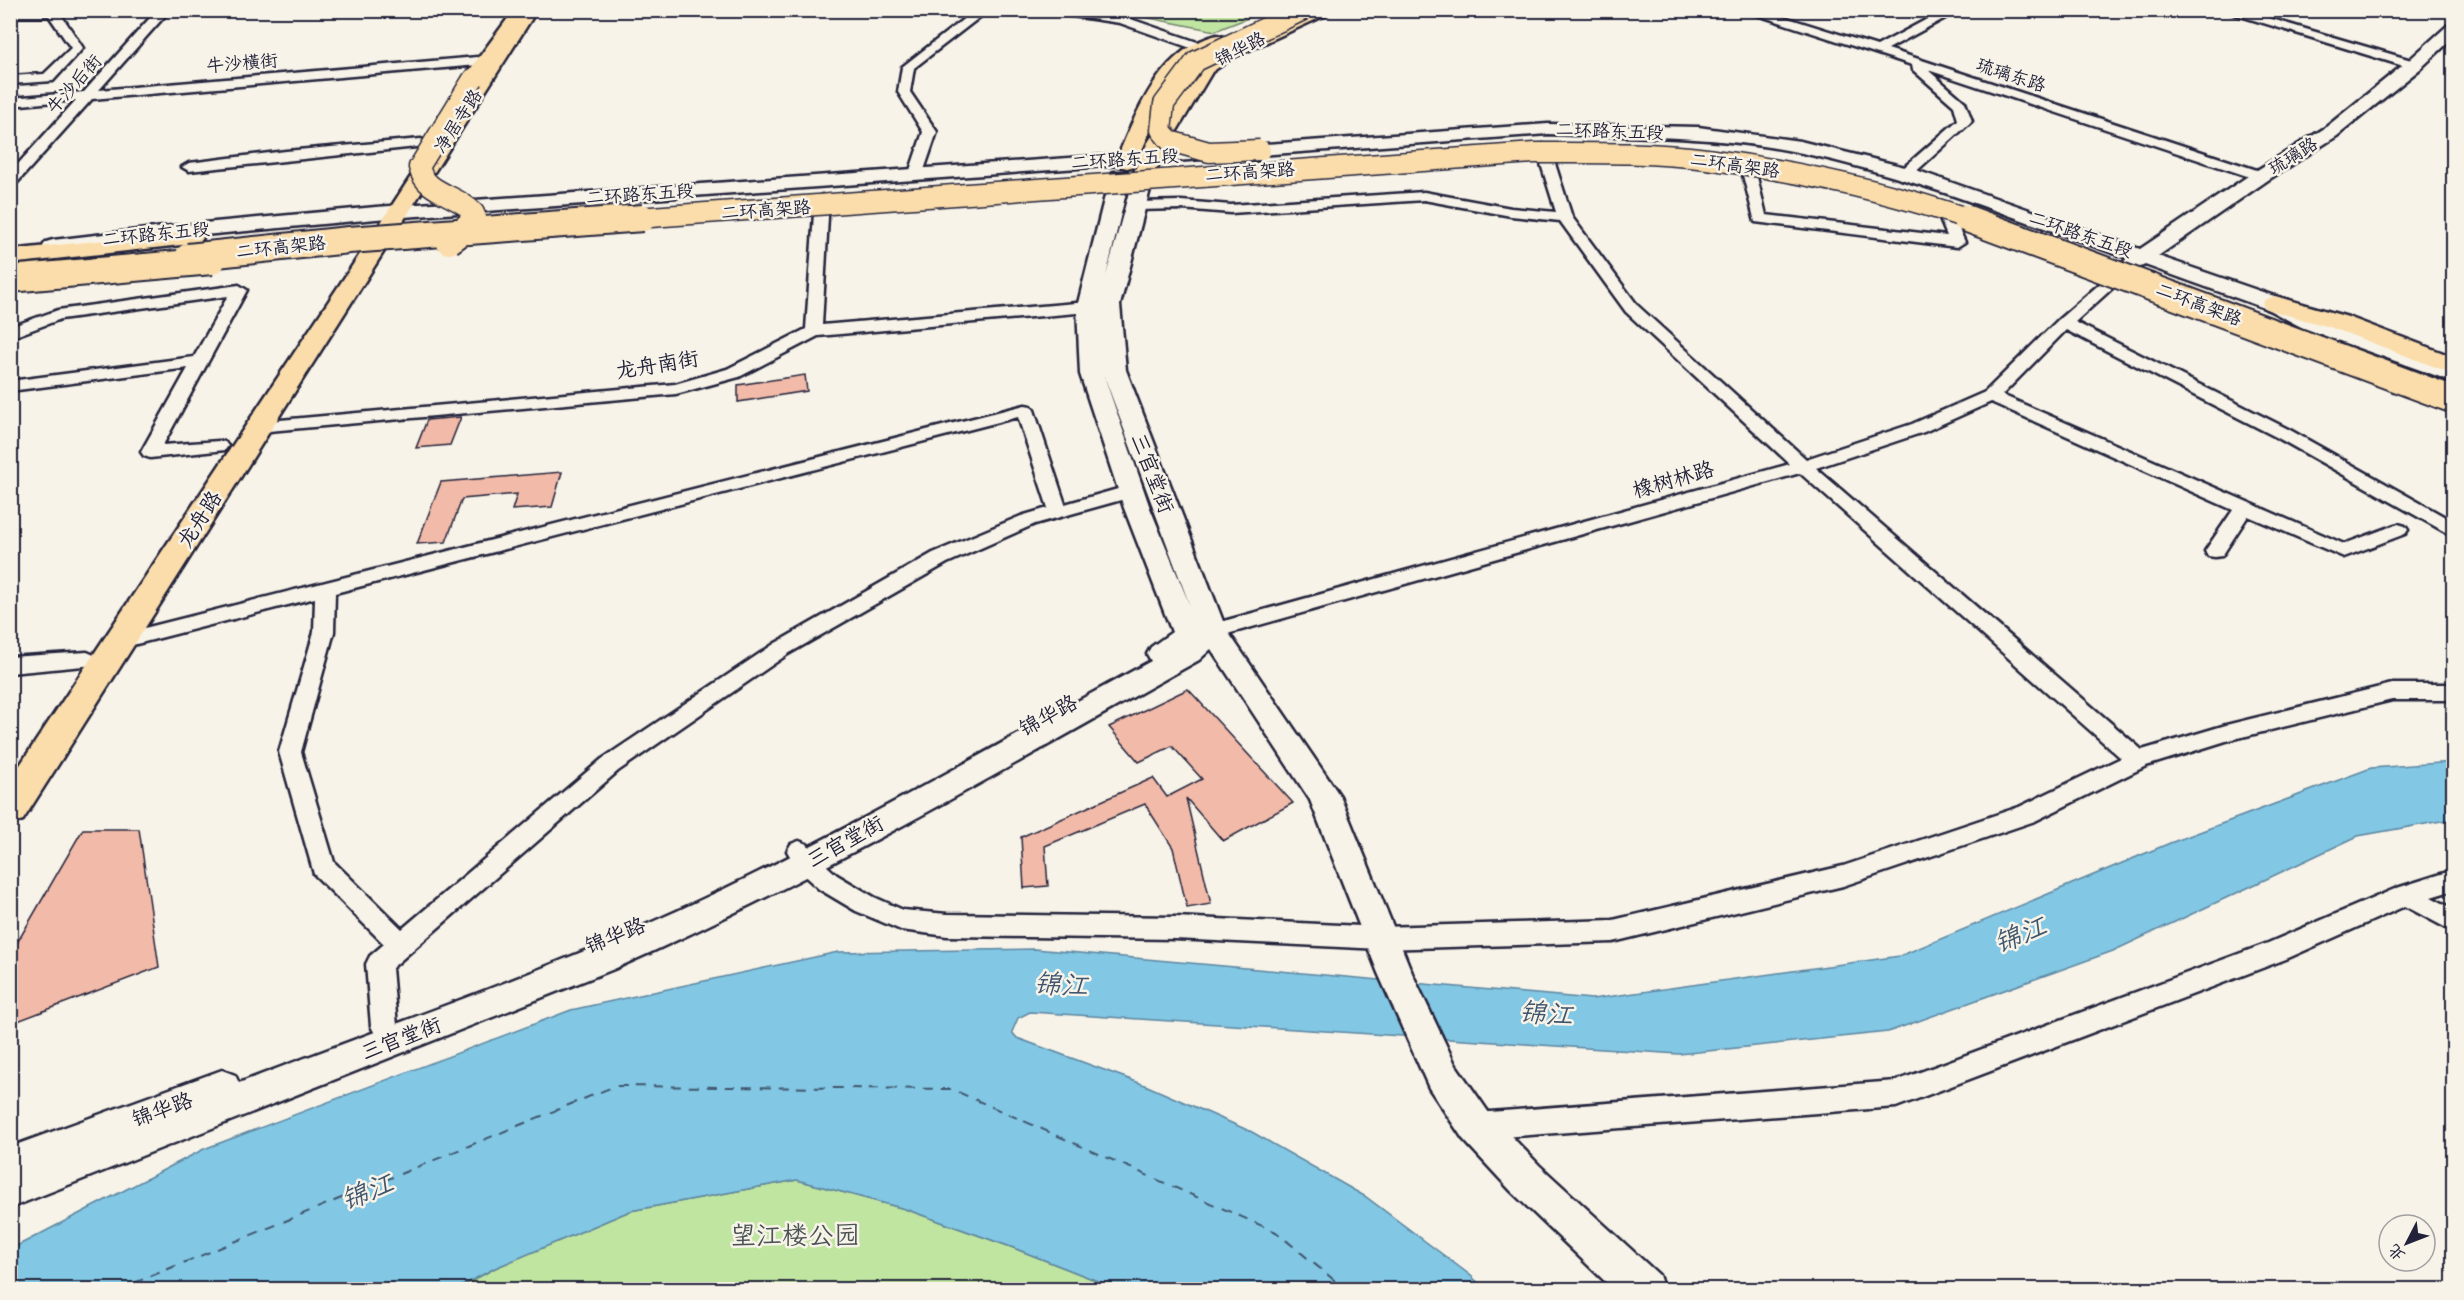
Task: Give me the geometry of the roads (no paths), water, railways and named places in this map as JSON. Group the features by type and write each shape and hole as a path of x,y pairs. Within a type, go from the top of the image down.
{"main road":[{"name":"净居寺路","path":"382,222 421,143 475,70 508,10"},
{"name":"净居寺路","path":"382,222 522,20 524,10"},
{"path":"10,278 286,255 391,258 441,245 467,230 472,224 474,213 460,200 426,183 420,175 419,167 475,70 524,10"},
{"name":"锦华路","path":"1136,167 1156,92 1182,61 1202,48 1287,10"},
{"path":"1303,10 1196,61 1164,104 1161,130 1170,141 1209,152 1394,142 1448,142"},
{"name":"锦华路","path":"1136,167 1158,144 1204,68 1226,54 1321,10"},
{"name":"琉璃路","path":"2122,272 2261,176 2331,132 2454,28"},
{"name":"二环路东五段","path":"10,251 172,232 822,200 1136,167 1548,129 1698,133 1800,147 1906,173 2276,304 2311,323 2454,375"},
{"name":"二环高架路","path":"10,257 282,228 1448,142 1549,136 1620,137 1776,153 1852,167 1988,205 2454,380"},
{"name":"二环路东五段","path":"10,268 382,222 916,173 1136,167 1543,148 1702,151 1867,183 1941,205 2293,332 2454,394"},
{"name":"二环高架路","path":"10,278 361,239 1277,170 1534,153 1616,153 1706,159 1843,182 1913,200 2454,400"},
{"name":"三官堂街","path":"1136,167 1136,206 1109,305 1114,370 1200,633"},
{"name":"三官堂街","path":"1136,167 1088,307 1092,374 1132,491 1200,633"},
{"path":"13,792 87,660 219,446 382,222"},
{"name":"龙舟路","path":"13,792 121,641 258,428 382,222"},
{"path":"10,244 92,234 172,232"},
{"path":"2276,304 2339,322 2454,366"},
{"path":"2293,332 2350,369 2454,410"},
{"path":"1200,633 1324,796 1395,973 1442,1076 1476,1126 1525,1178 1644,1290"},
{"name":"锦华路","path":"10,1166 384,1026 803,857 1200,633"},
{"name":"三官堂街","path":"10,1189 602,959 688,921 803,857"}],"street":[{"name":"牛沙后街","path":"10,182 164,10"},
{"path":"916,173 930,132 904,92 908,67 983,10"},
{"path":"1058,10 1122,20 1202,48"},
{"path":"1122,20 1133,10"},
{"name":"琉璃东路","path":"1748,10 1910,60 2261,176"},
{"path":"1878,50 1954,10"},
{"path":"2227,10 2414,64"},
{"path":"10,12 53,12 77,48 48,78 10,80"},
{"path":"10,22 28,12"},
{"path":"1906,173 1965,121 1960,105 1910,60"},
{"name":"牛沙横街","path":"13,105 89,95 475,70"},
{"path":"189,167 286,155 421,143"},
{"path":"1543,148 1566,217 1580,240 1632,309 1803,466 2138,760"},
{"path":"1746,160 1760,219 1957,242 1941,205"},
{"path":"1136,206 1181,205 1231,209 1424,196 1511,212 1566,217"},
{"path":"814,332 822,200"},
{"name":"橡树林路","path":"1200,633 1803,466 1918,428 1991,396 2064,323 2122,272"},
{"path":"10,333 58,315 239,290 150,452 219,446"},
{"name":"龙舟南街","path":"258,428 676,389 733,373 814,332 1088,307"},
{"path":"2064,323 2284,434 2454,531"},
{"path":"10,386 200,361"},
{"path":"1991,396 2344,551 2398,530"},
{"path":"121,641 1025,410 1058,512"},
{"path":"384,1026 379,964 610,765 781,649 940,558 1028,520 1132,491"},
{"path":"2215,551 2245,507"},
{"path":"325,589 324,632 290,752 323,867 402,945"},
{"path":"10,665 87,660"},
{"path":"803,857 828,882 865,904 901,920 947,925 1175,928 1381,938 1613,931 1844,876 2027,814 2138,760 2226,733 2392,692 2454,692"},
{"path":"1476,1126 1896,1094 2277,951 2406,895 2454,880"},
{"path":"2406,895 2454,922"}],"water":[{"name":"锦江","path":"2453,762 2453,819 2358,836 2113,951 1888,1032 1679,1054 1030,1012 1018,1018 1012,1032 1017,1038 1145,1085 1252,1132 1366,1197 1470,1275 1485,1289 1118,1289 905,1209 797,1180 630,1211 495,1268 456,1289 11,1290 11,1249 204,1149 571,1010 838,952 1035,949 1592,999 1900,956 2170,843 2371,768"}],"park label":[{"name":"望江楼公园","path":"795,1235"}]}
